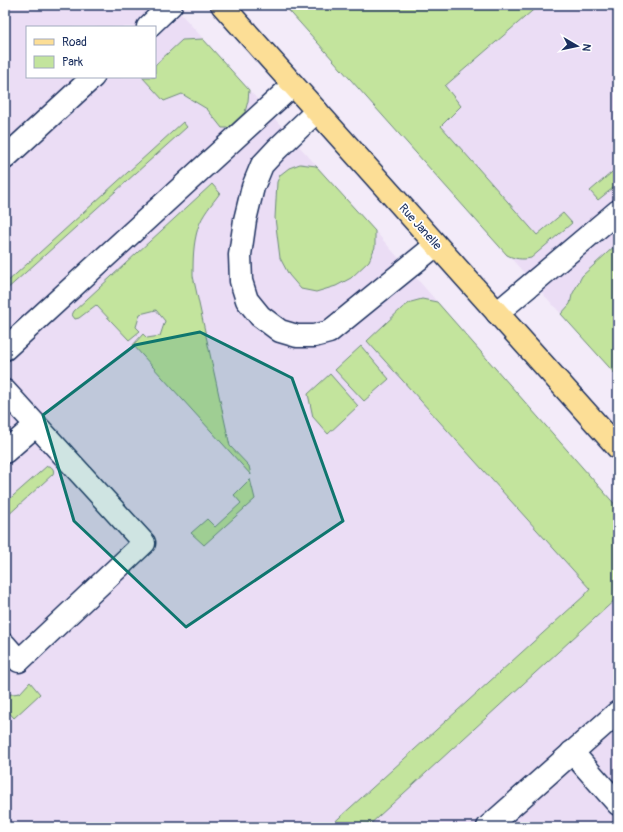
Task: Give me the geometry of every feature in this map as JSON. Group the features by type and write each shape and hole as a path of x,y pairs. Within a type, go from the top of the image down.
{"main road":[{"name":"Rue Janelle","path":"222,5 618,448"}],"lane":[{"path":"149,26 171,5"},
{"path":"5,158 92,78"},
{"path":"5,348 293,85"},
{"path":"317,111 262,165 253,187 245,220 240,255 241,282 247,300 260,316 280,330 297,336 314,336 329,332 436,244"},
{"path":"497,313 618,211"},
{"path":"5,391 144,543 19,661 5,645"},
{"path":"5,452 36,424"},
{"path":"488,827 618,712"},
{"path":"572,752 618,804"}],"highlighted area":[{"path":"200,332 292,378 343,521 186,627 74,521 43,415 135,345"}],"shaded area":[{"path":"5,5 173,5 375,231 618,508 618,827 5,827"},
{"path":"539,5 618,5 618,377 397,132 445,86"}],"green space":[{"path":"284,5 539,5 445,86 461,106 441,126 537,235 563,213 572,223 531,258 519,259 507,255"},
{"path":"203,39 249,90 245,112 228,128 222,128 207,109 182,94 164,101 143,78 156,78 156,64 182,40"},
{"path":"183,122 187,127 5,291 5,284"},
{"path":"300,164 316,166 375,231 375,247 369,261 351,278 336,286 316,292 301,289 289,275 280,258 275,218 277,182 280,175 289,168"},
{"path":"618,167 618,184 598,200 590,191"},
{"path":"212,184 220,193 205,214 196,234 193,258 193,276 230,446 249,466 251,475 133,345 143,334 147,338 160,336 165,321 156,310 140,314 136,327 140,331 129,340 96,305 79,318 75,319 72,315 74,311"},
{"path":"618,243 618,377 561,314 570,304 572,295 582,276"},
{"path":"422,299 437,302 618,508 618,597 367,827 329,827 590,589 367,341 402,308 411,302"},
{"path":"361,346 389,379 364,401 335,370"},
{"path":"330,374 358,406 328,434 313,417 308,394"},
{"path":"47,466 52,468 54,471 53,474 5,518 5,503"},
{"path":"250,479 255,499 204,545 191,533 207,519 215,527 241,503 234,495"},
{"path":"30,682 40,694 14,718 5,708 5,695 20,693"}]}
